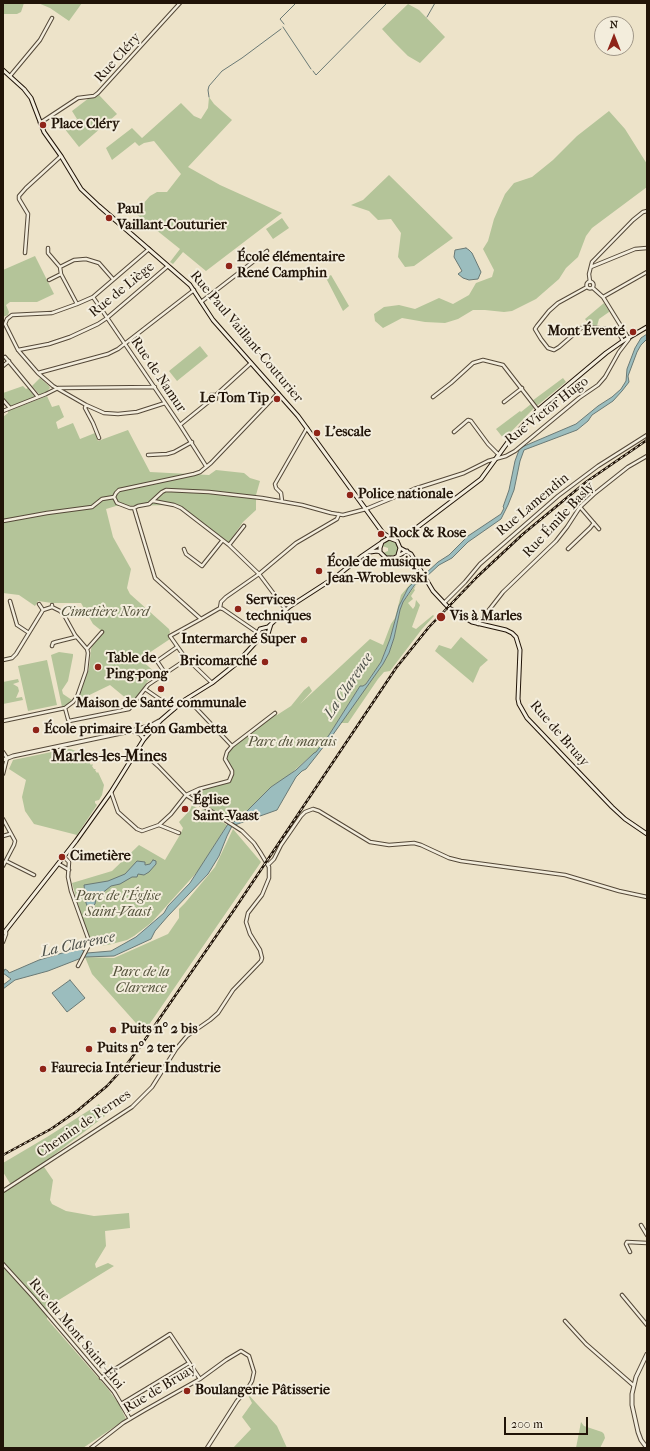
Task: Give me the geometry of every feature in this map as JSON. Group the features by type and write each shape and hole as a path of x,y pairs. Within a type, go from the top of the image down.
{"main road":[{"name":"Rue Paul Vaillant-Couturier","path":"3,70 32,98 44,132 84,193 168,266 184,278 214,320 307,428 383,533"},
{"path":"496,459 521,427 538,410 614,346 647,327"},
{"name":"Rue Victor Hugo","path":"392,538 415,530 476,483 486,473 496,459"},
{"path":"383,533 399,544 400,548 398,555"},
{"path":"380,552 384,537 383,533"},
{"path":"399,544 403,535"},
{"path":"256,642 258,634 263,628 271,624 286,610 337,576 386,539 392,538"},
{"path":"400,548 407,551"},
{"path":"368,552 380,552 388,559 394,558 407,551"},
{"name":"Rue de Bruay","path":"407,551 411,554 422,574 449,608 464,618 477,624 506,630 516,637 520,650 518,699 527,718 612,808 624,819 647,834"},
{"path":"4,932 59,864 111,792 148,734 174,709 212,683 237,663 256,642 261,638 267,637 271,624"},
{"path":"263,628 269,632"},
{"path":"258,634 261,638"},
{"path":"3,760 131,731 161,720"},
{"path":"142,728 148,734"},
{"path":"131,731 140,734 144,739"},
{"path":"647,1354 633,1385 632,1405 638,1432 641,1440 647,1448"}],"street":[{"name":"Rue Cléry","path":"40,123 78,98 94,96 98,93 180,3"},
{"path":"10,76 40,40 52,18"},
{"path":"25,253 28,214 19,199 19,196 61,156"},
{"path":"593,288 594,284 590,282 589,274 592,262 640,214 647,211"},
{"path":"48,248 48,253 60,267 61,274 77,304"},
{"path":"591,267 635,249 647,248"},
{"path":"149,249 93,297 52,313 12,315 7,319 5,324 18,350 38,373 49,384 86,405 104,412 118,414 137,412 165,403"},
{"path":"201,302 267,251"},
{"path":"60,267 74,260 86,259 99,263 114,279"},
{"name":"Rue de Liège","path":"18,350 49,344 83,332 107,318 168,266"},
{"path":"603,297 647,272"},
{"path":"49,280 61,274"},
{"path":"590,282 587,284 587,287 568,296 553,306 535,329 541,339 548,348 554,350 581,328 588,326 617,330 621,327"},
{"path":"587,287 590,289 593,288 603,297 621,327 629,337"},
{"path":"38,373 108,354 125,344 194,290"},
{"name":"Rue de Namur","path":"93,297 192,442 206,466"},
{"path":"617,330 623,341"},
{"name":"Rue Victor Hugo","path":"496,459 515,451 598,384 605,377 629,337"},
{"path":"614,346 619,352"},
{"path":"5,357 38,397"},
{"path":"433,397 473,363 480,360 497,362 503,365 538,410"},
{"path":"3,366 9,361"},
{"path":"180,425 212,400 216,399 216,395 251,363"},
{"path":"3,411 58,388 155,387"},
{"path":"504,402 522,388"},
{"path":"3,521 47,512 89,508 95,506 102,500 114,497 119,490 200,472 211,463 278,393"},
{"path":"3,400 10,408"},
{"path":"86,405 85,408 99,438"},
{"path":"454,432 468,420 471,421 498,455"},
{"path":"282,501 281,493 276,488 275,484 307,428"},
{"name":"Rue Lamendin","path":"444,603 480,564 553,500 598,466 647,435"},
{"path":"148,455 174,452 192,442"},
{"name":"Rue Émile Basly","path":"477,624 503,592 556,541 568,527 580,507 609,482 647,456"},
{"path":"114,497 117,503 134,508 150,504 162,492 172,490 209,492 302,504 338,514 346,514 366,508 414,489 464,473 480,464 496,459"},
{"path":"152,501 174,505 181,508 229,545 260,574 286,610"},
{"path":"580,507 599,529"},
{"path":"134,508 155,578 201,619"},
{"path":"220,608 221,602 226,597 260,574 296,543 337,519 338,514"},
{"path":"568,548 594,523"},
{"path":"229,545 244,526"},
{"path":"184,549 186,554 202,566 222,541"},
{"path":"10,601 16,625 30,633"},
{"path":"39,604 43,610"},
{"path":"3,660 15,655 43,610 52,606 64,614 76,637 87,649 88,653 86,671 73,702 65,708 3,721"},
{"path":"212,683 186,659 171,638 170,634 220,608"},
{"path":"220,608 258,634"},
{"path":"252,629 263,628"},
{"path":"87,649 102,632"},
{"path":"52,646 53,643 76,637"},
{"path":"165,674 157,661 177,647"},
{"path":"65,708 70,721 129,708 148,685 186,659"},
{"path":"145,689 174,709"},
{"path":"188,698 232,746"},
{"path":"111,792 118,812 137,829 142,831 159,825 171,814 186,795 199,789 229,781 232,771 225,756 232,746 275,713"},
{"path":"138,748 186,795 246,834 254,843 268,865 276,856 281,845 303,813 313,809 319,811 366,840 377,844 389,845 414,843 449,858 460,861 565,875 619,892 647,898"},
{"path":"3,752 7,758 3,774"},
{"path":"3,818 14,841 14,845 3,866"},
{"path":"159,825 179,833"},
{"path":"3,836 10,834"},
{"path":"64,857 69,862 68,877 71,891 88,938 87,950 78,966"},
{"path":"6,861 34,875"},
{"path":"59,864 69,870"},
{"name":"Chemin de Pernes","path":"3,1191 132,1107 152,1086 176,1049 187,1036 218,1013 233,990 261,961 262,958 260,950 250,934 247,926 247,919 250,910 265,889 269,874 268,865"},
{"path":"3,942 6,934 4,932"},
{"path":"641,1225 647,1236"},
{"path":"630,1252 626,1244 627,1242 647,1243"},
{"name":"Rue du Mont Saint-Éloi","path":"3,1264 114,1392 130,1419"},
{"path":"622,1295 647,1325"},
{"path":"565,1321 586,1344 633,1385"},
{"path":"101,1378 170,1334 200,1379"},
{"name":"Rue de Bruay","path":"91,1448 130,1419 200,1379 241,1351 249,1356 254,1372 252,1381 221,1424 207,1448"},
{"path":"121,1404 189,1363"}],"green space":[{"path":"3,3 24,3 21,12 17,14 3,14"},
{"path":"38,3 82,3 69,21 50,8"},
{"path":"408,4 419,10 445,37 420,63 408,56 382,29"},
{"path":"99,95 117,114 79,147 64,128 77,119 72,111 89,97"},
{"path":"209,97 214,104 232,120 188,167 220,185 282,213 206,271 183,252 173,264 170,262 180,249 135,213 150,196 157,192 167,192 181,174 154,141 144,143 139,146 135,142 112,160 106,148 132,128 142,138 181,103 194,116 201,119 208,108"},
{"path":"609,111 625,129 647,164 647,187 592,228 586,236 578,257 566,268 559,279 536,299 512,311 504,312 473,310 458,319 445,323 425,322 402,318 383,328 375,321 374,314 384,307 399,305 415,309 439,298 453,304 469,295 476,283 492,277 494,270 483,249 488,241 494,219 505,194 514,183 532,177 553,160 577,136"},
{"path":"389,175 453,238 414,266 405,267 398,257 401,233 391,219 378,220 369,211 351,205 363,200"},
{"path":"282,218 289,228 273,239 266,229"},
{"path":"35,256 54,294 37,302 10,302 6,305 9,312 8,315 3,317 3,270"},
{"path":"331,275 349,306 343,311 326,278"},
{"path":"604,303 609,312 599,319 597,326 590,325 585,319"},
{"path":"200,346 208,356 177,381 169,371"},
{"path":"40,378 50,388 46,393 40,395 32,386"},
{"path":"563,378 566,382 538,405 535,405 532,401"},
{"path":"23,386 26,389 28,388 35,397 11,406 3,397 3,393"},
{"name":"Cimetière Nord","path":"47,396 52,407 59,405 64,417 56,422 58,429 73,423 80,439 95,433 98,441 128,430 150,472 209,475 216,470 244,473 250,478 260,481 256,495 256,510 243,522 228,546 178,507 173,505 116,506 106,509 113,537 131,569 127,588 130,594 169,629 170,632 168,636 170,639 140,659 157,674 147,682 133,704 110,685 75,702 89,669 91,649 94,642 103,632 93,624 81,603 52,603 38,601 35,606 19,595 3,593 3,417 8,413 8,411"},
{"path":"531,404 534,408 504,439 496,429"},
{"path":"391,540 397,544 398,549 396,554 389,557 383,553 388,551 388,548 382,546"},
{"name":"Parc du marais","path":"412,582 414,582 405,593 399,606 390,639 381,662 366,684 360,686 316,753 314,753 287,777 271,787 238,820 230,822 190,794 199,789 229,781 232,771 225,759 227,752 275,713 277,715 291,706 309,686 312,691 300,704 370,639 383,645 391,624 395,618 401,595"},
{"path":"418,582 411,596 413,599 408,603 413,609 416,600 420,605 412,627 416,629 433,615 434,616 422,629 390,671 384,672 378,679 348,723 340,723 383,664 389,653 394,638 403,602"},
{"path":"461,637 488,660 480,667 473,683 435,651 439,645 451,649"},
{"path":"59,652 73,654 68,681 62,690 63,694 72,700 67,705 62,707 51,655"},
{"path":"47,660 57,705 28,711 18,666"},
{"path":"18,679 19,682 13,684 18,687 19,691 16,698 22,697 23,700 3,704 3,682"},
{"path":"71,749 85,755 90,761 89,762 91,765 93,765 92,766 94,769 96,769 95,770 97,773 98,772 104,785 102,795 99,800 95,801 97,805 77,835 34,824 25,811 22,797 26,780 9,769 13,760"},
{"name":"Parc de l'Église Saint-Vaast","path":"192,805 202,811 203,809 227,825 198,871 151,923 134,936 127,940 108,945 90,946 72,883 112,871 139,845 165,860 183,828 179,822 190,810"},
{"name":"Parc de la Clarence","path":"233,829 261,862 144,1032 92,974 85,957 114,958 168,934 179,918 179,909 215,867"},
{"path":"99,1104 105,1116 42,1164 53,1180 50,1200 52,1204 66,1211 94,1216 129,1213 130,1228 105,1231 106,1246 95,1264 96,1268 108,1263 114,1266 49,1306 47,1319 108,1389 119,1404 126,1419 83,1448 3,1448 3,1191 11,1185 3,1172 3,1163"},
{"path":"247,1393 277,1426 287,1448 233,1448 251,1429 242,1417 252,1403"},
{"path":"581,1422 584,1426 604,1434 605,1438 600,1448 576,1448"}],"water":[{"path":"466,248 472,253 481,272 478,279 469,280 458,274 462,271 454,257 455,250"},
{"path":"647,334 647,339 637,352 628,376 629,382 613,401 592,415 588,421 577,430 524,450 520,461 514,490 501,519 468,542 452,558 439,565 426,577 425,574 438,562 449,555 468,536 501,514 509,490 515,461 519,450 522,447 576,424 621,389 626,381 627,369 635,348 641,338"},
{"path":"422,577 423,579 416,583 403,602 394,638 389,653 383,664 332,736 306,769 296,777 277,810 232,826 219,856 208,874 168,916 155,931 151,939 114,956 84,957 48,971 15,980 3,989 3,985 11,979 3,973 5,969 9,973 39,960 79,948 87,953 111,951 136,937 164,913 168,906 190,883 228,824 238,820 271,787 296,770 316,752 329,735 360,686 366,684 381,662 390,639 399,606 408,588"},
{"path":"153,860 156,861 156,864 149,872 144,875 138,874 137,877 132,877 120,884 111,886 96,898 95,904 89,910 86,903 84,885 108,881 125,874 137,861 145,862 145,865 150,864"},
{"path":"70,980 85,998 67,1012 52,993"}],"waterway":[{"path":"284,24 280,19 296,3"},
{"path":"313,71 316,75 387,3"},
{"path":"427,17 435,3"},
{"path":"283,27 311,69"},
{"path":"209,97 209,86 222,71 281,29"}],"railway":[{"path":"3,1155 51,1129 77,1111 107,1086 127,1064 234,910 396,668 429,627 478,576 523,534 586,482 647,440"}],"place":[{"name":"Place Cléry","path":"43,125"},
{"name":"Paul Vaillant-Couturier","path":"109,218"},
{"name":"École élémentaire René Camphin","path":"229,266"},
{"name":"Mont Éventé","path":"633,332"},
{"name":"Le Tom Tip","path":"277,399"},
{"name":"L'escale","path":"317,433"},
{"name":"Police nationale","path":"350,495"},
{"name":"Rock & Rose","path":"381,534"},
{"name":"École de musique Jean-Wroblewski","path":"319,571"},
{"name":"Services techniques","path":"238,609"},
{"name":"Vis à Marles","path":"441,617"},
{"name":"Intermarché Super","path":"304,640"},
{"name":"Bricomarché","path":"265,662"},
{"name":"Table de Ping-pong","path":"98,667"},
{"name":"Maison de Santé communale","path":"161,689"},
{"name":"École primaire Léon Gambetta","path":"36,730"},
{"name":"Église Saint-Vaast","path":"185,809"},
{"name":"Cimetière","path":"62,857"},
{"name":"Puits n° 2 bis","path":"113,1030"},
{"name":"Puits n° 2 ter","path":"89,1049"},
{"name":"Faurecia Interieur Industrie","path":"43,1069"},
{"name":"Boulangerie Pâtisserie","path":"187,1391"}],"district":[{"name":"Marles-les-Mines","path":"109,757"}],"water label":[{"name":"La Clarence","path":"349,686"},
{"name":"La Clarence","path":"78,945"}]}
